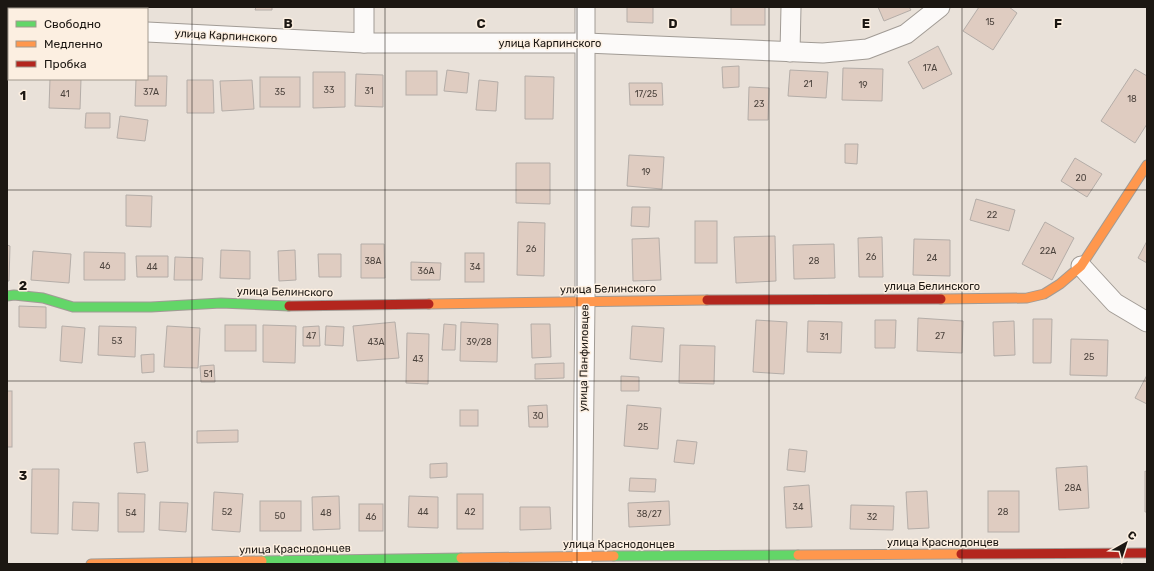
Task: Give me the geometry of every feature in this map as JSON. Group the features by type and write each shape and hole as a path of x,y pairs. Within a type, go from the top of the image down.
{"street":[{"path":"364,7 364,43"},
{"name":"улица Панфиловцев","path":"582,560 585,301 585,7"},
{"path":"790,52 791,7"},
{"name":"улица Карпинского","path":"148,32 364,43 586,43 823,53 866,49 906,34 940,7"},
{"name":"улица Белинского","path":"7,296 14,295 43,298 74,307 151,307 221,303 292,306 585,301 1028,298 1044,294 1060,284 1081,266 1147,165"},
{"path":"1081,266 1116,303 1147,322"},
{"name":"улица Краснодонцев","path":"91,564 1140,557"}],"building":[{"path":"256,7 272,7 272,10 255,10"},
{"path":"627,7 653,7 653,23 627,22"},
{"path":"731,7 765,7 765,25 731,25"},
{"path":"878,7 909,7 911,10 884,21"},
{"path":"979,7 1009,7 1017,13 993,50 963,31"},
{"path":"938,46 952,74 923,89 908,62"},
{"path":"739,66 739,87 723,88 722,67"},
{"path":"843,68 883,69 882,101 842,100"},
{"path":"1135,69 1147,76 1147,124 1135,143 1101,121"},
{"path":"447,70 469,73 467,93 444,91"},
{"path":"790,70 828,72 826,98 788,96"},
{"path":"406,71 437,71 437,95 406,95"},
{"path":"313,72 345,72 345,107 313,108"},
{"path":"356,74 383,75 383,107 355,106"},
{"path":"148,76 167,76 166,106 135,106 136,80 148,80"},
{"path":"525,76 554,77 553,119 525,119"},
{"path":"260,77 300,77 300,107 260,107"},
{"path":"50,80 81,80 80,109 49,108"},
{"path":"187,80 213,80 214,113 187,113"},
{"path":"252,80 254,109 222,111 220,81"},
{"path":"479,80 498,82 496,111 476,110"},
{"path":"629,83 662,83 663,105 630,105"},
{"path":"749,87 769,88 768,120 748,120"},
{"path":"86,113 110,113 110,128 85,128"},
{"path":"120,116 148,120 145,141 117,138"},
{"path":"845,144 858,144 857,164 845,163"},
{"path":"629,155 664,157 662,189 627,186"},
{"path":"1075,158 1102,174 1087,197 1061,181"},
{"path":"516,163 550,163 550,204 516,203"},
{"path":"126,195 152,196 151,227 126,226"},
{"path":"976,199 1015,210 1009,231 970,220"},
{"path":"632,207 650,207 649,227 631,226"},
{"path":"695,221 717,221 717,263 695,263"},
{"path":"518,222 545,223 544,276 517,275"},
{"path":"1045,222 1074,238 1052,280 1022,264"},
{"path":"775,236 776,281 736,283 734,237"},
{"path":"882,237 883,277 859,277 858,238"},
{"path":"659,238 661,280 633,281 632,239"},
{"path":"914,239 950,240 950,276 913,275"},
{"path":"1147,241 1147,263 1138,258"},
{"path":"361,244 384,244 385,278 361,278"},
{"path":"834,244 835,278 794,279 793,245"},
{"path":"7,245 10,246 9,281 7,281"},
{"path":"221,250 250,251 250,279 220,278"},
{"path":"295,250 296,280 279,281 278,251"},
{"path":"33,251 71,254 69,283 31,280"},
{"path":"84,252 125,253 125,280 84,280"},
{"path":"465,253 484,253 484,282 465,282"},
{"path":"318,254 341,254 341,277 319,277"},
{"path":"136,256 168,256 168,277 137,277"},
{"path":"175,257 203,258 202,280 174,280"},
{"path":"411,262 441,263 440,280 411,280"},
{"path":"19,306 46,307 46,328 19,327"},
{"path":"918,318 963,321 962,353 917,351"},
{"path":"1033,319 1052,319 1051,363 1033,363"},
{"path":"756,320 787,322 784,374 753,372"},
{"path":"875,320 896,320 895,348 875,348"},
{"path":"808,321 842,322 841,353 807,352"},
{"path":"1014,321 1015,355 994,356 993,322"},
{"path":"395,322 399,358 357,361 353,326"},
{"path":"461,322 498,324 497,362 460,361"},
{"path":"444,324 456,325 455,350 442,350"},
{"path":"531,324 550,324 551,357 532,358"},
{"path":"225,325 256,325 256,351 225,351"},
{"path":"263,325 296,326 295,363 263,362"},
{"path":"62,326 85,328 82,363 60,361"},
{"path":"99,326 136,327 135,357 98,355"},
{"path":"167,326 200,328 198,368 164,367"},
{"path":"319,326 320,346 303,346 303,327"},
{"path":"326,326 344,327 343,346 325,345"},
{"path":"632,326 664,328 662,362 630,359"},
{"path":"407,333 429,334 428,384 406,383"},
{"path":"1071,339 1108,340 1107,376 1070,375"},
{"path":"680,345 715,346 714,384 679,383"},
{"path":"154,354 154,372 142,373 141,355"},
{"path":"564,363 564,378 535,379 535,364"},
{"path":"214,365 215,382 201,382 200,366"},
{"path":"1147,375 1147,404 1135,398"},
{"path":"621,376 639,377 639,391 621,391"},
{"path":"7,391 12,391 12,447 7,447"},
{"path":"547,405 548,427 529,427 528,406"},
{"path":"627,405 661,408 658,449 624,446"},
{"path":"460,410 478,410 478,426 460,426"},
{"path":"238,430 238,442 197,443 197,431"},
{"path":"677,440 697,442 694,464 674,462"},
{"path":"145,442 148,471 137,473 134,443"},
{"path":"789,449 807,451 805,472 787,470"},
{"path":"447,463 447,477 430,478 430,464"},
{"path":"1087,466 1089,508 1059,510 1056,468"},
{"path":"32,469 59,469 58,534 31,533"},
{"path":"1145,471 1147,472 1147,512 1145,512"},
{"path":"630,478 656,479 655,492 629,491"},
{"path":"809,485 812,527 786,528 784,487"},
{"path":"927,491 929,528 908,529 906,492"},
{"path":"988,491 1019,491 1019,532 988,532"},
{"path":"214,492 243,494 240,532 212,530"},
{"path":"118,493 145,494 144,532 118,532"},
{"path":"457,494 483,494 483,529 457,529"},
{"path":"339,496 340,529 313,530 312,497"},
{"path":"409,496 438,497 438,528 408,527"},
{"path":"260,501 301,501 301,531 260,531"},
{"path":"669,501 670,525 629,527 628,503"},
{"path":"73,502 99,503 98,531 72,530"},
{"path":"160,502 188,503 186,532 159,530"},
{"path":"359,504 383,504 383,531 359,531"},
{"path":"851,505 894,506 893,530 850,529"},
{"path":"520,507 550,507 551,529 520,530"}],"traffic: fast":[{"path":"7,296 14,295 43,298 73,307 151,307 221,303 289,306"},
{"path":"614,556 798,555"},
{"path":"262,561 461,558"}],"traffic: slow":[{"path":"941,299 1027,298 1044,294 1060,284 1081,266 1147,165"},
{"path":"429,304 707,300"},
{"path":"798,555 961,554"},
{"path":"461,558 614,556"},
{"path":"91,564 262,561"}],"traffic: jam":[{"path":"707,300 941,299"},
{"path":"289,306 429,304"},
{"path":"961,554 1147,553"}]}
